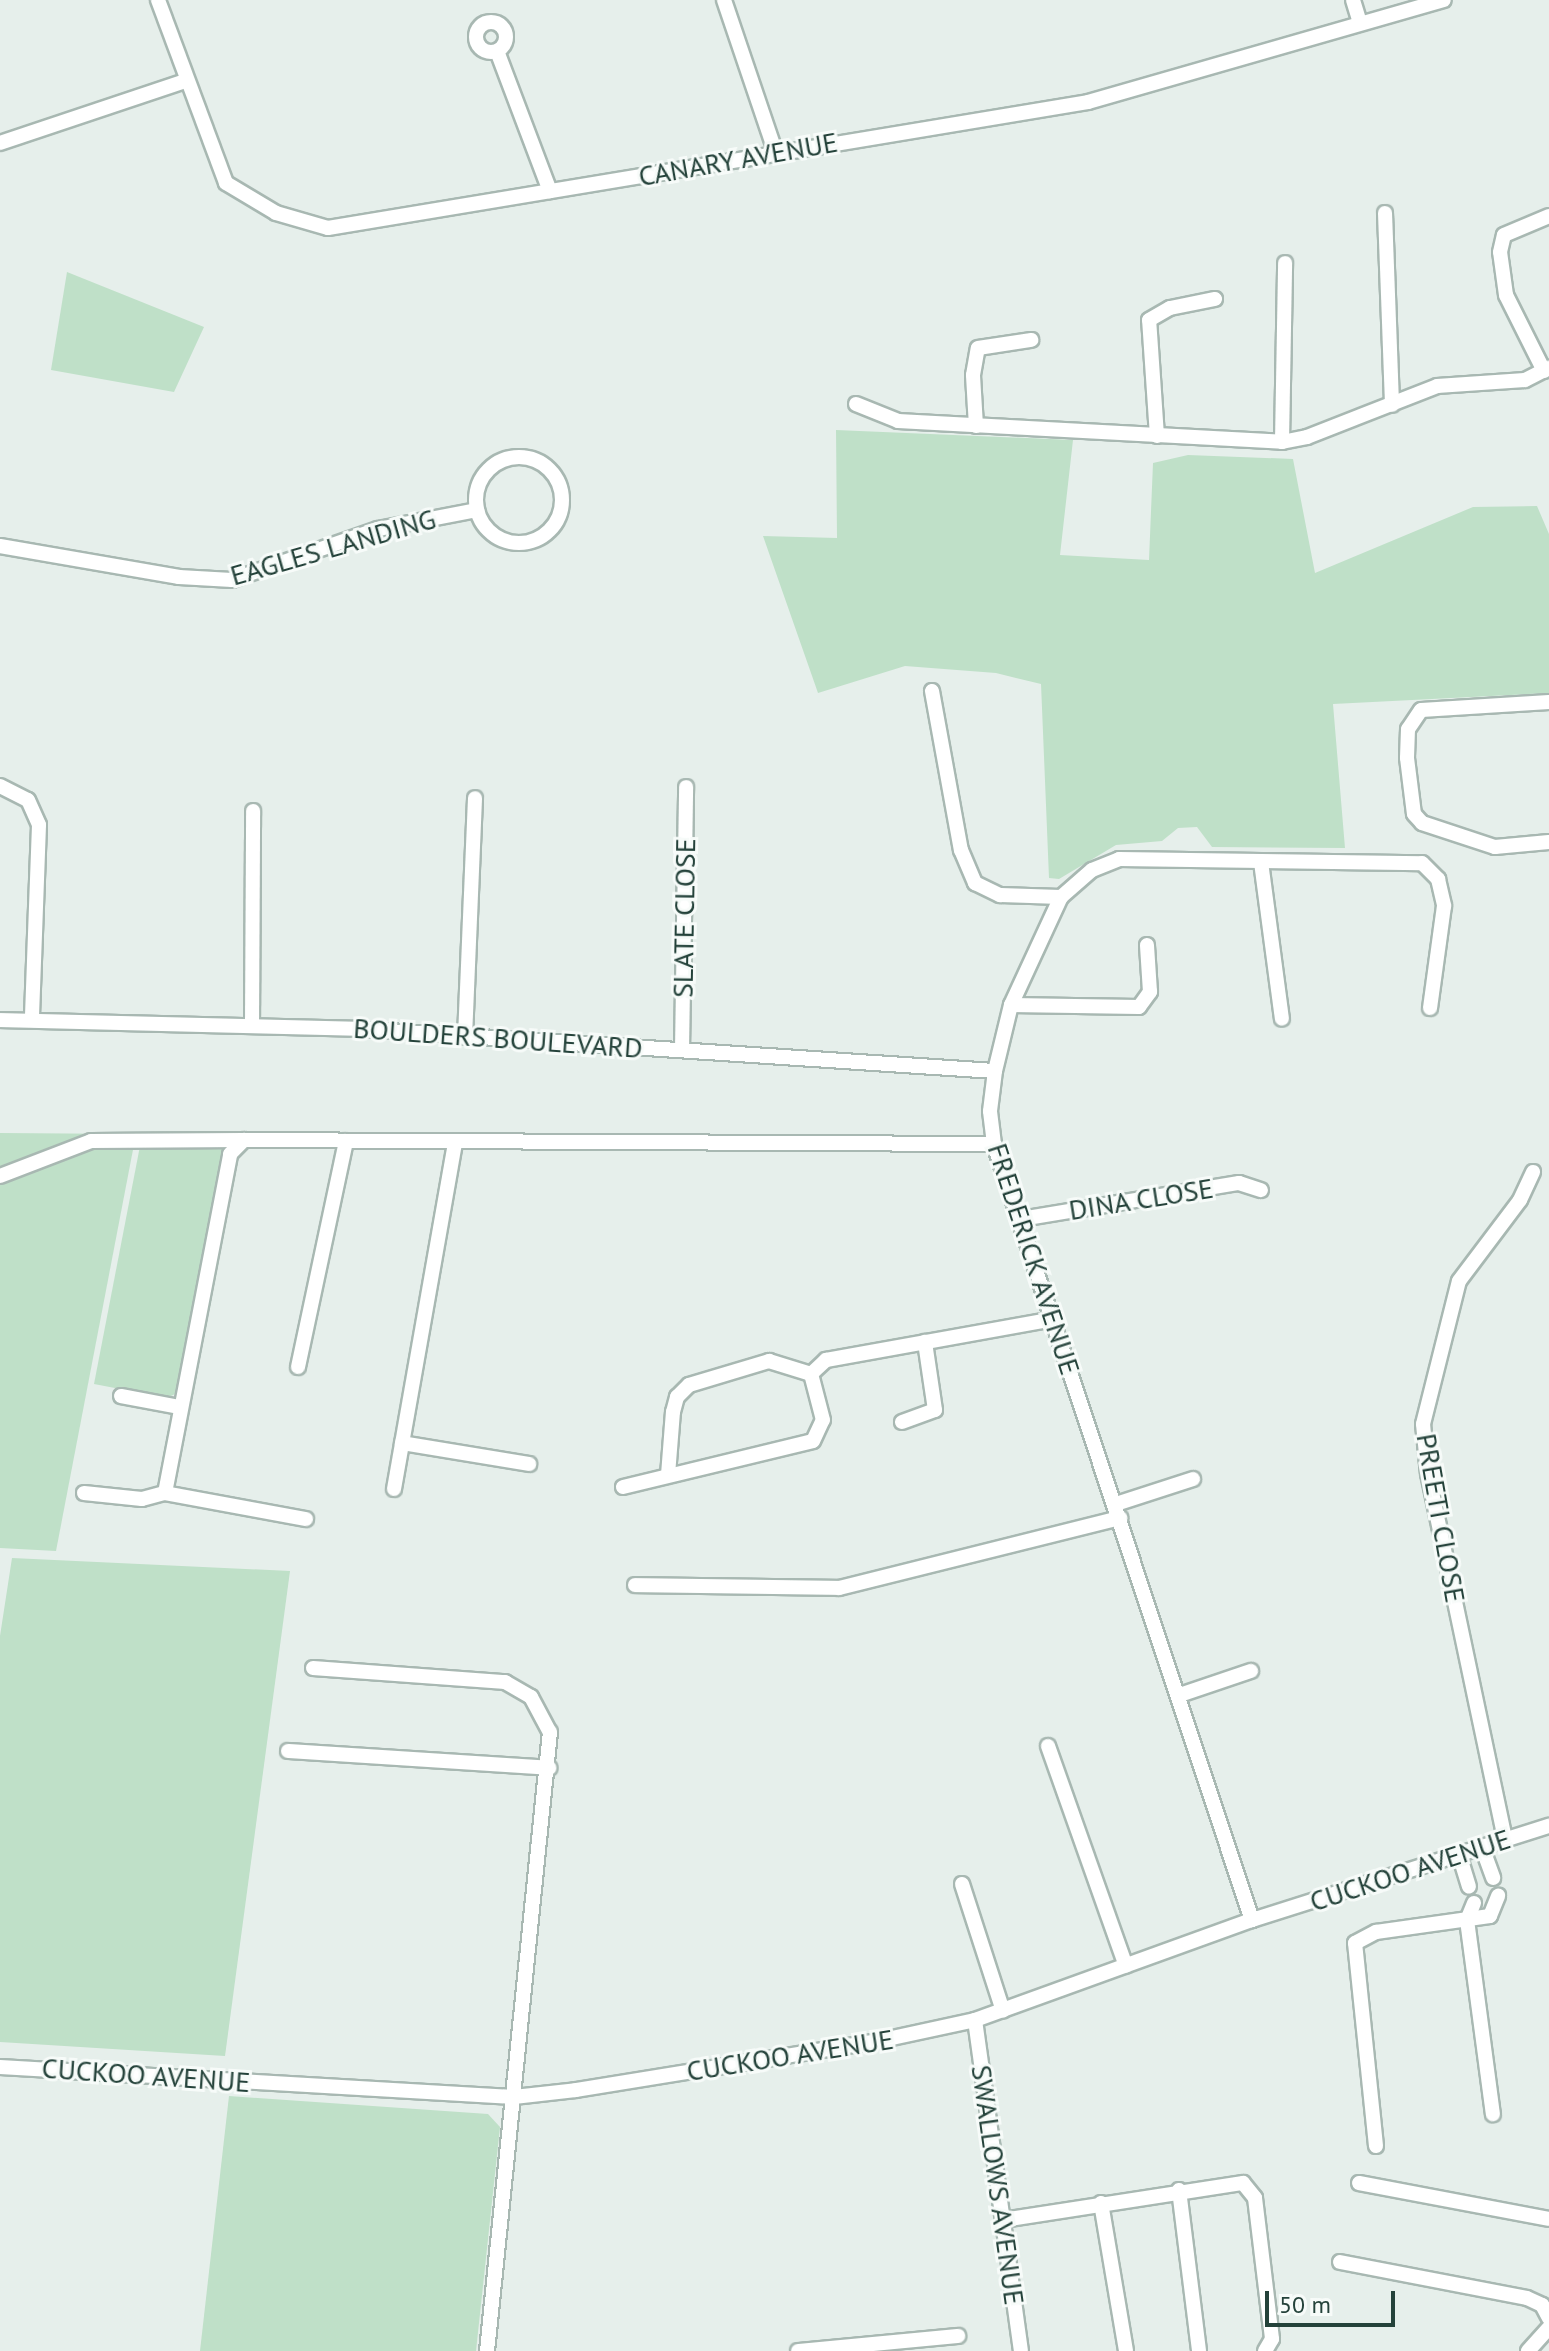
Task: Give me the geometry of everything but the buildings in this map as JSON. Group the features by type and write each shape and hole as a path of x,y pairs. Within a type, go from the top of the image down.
{"street":[{"name":"CANARY AVENUE","path":"158,0 185,81 226,183 252,202 303,224 356,226 775,151 1088,102 1444,0"},
{"path":"724,0 775,151"},
{"path":"1353,0 1360,23"},
{"path":"497,51 550,191"},
{"path":"0,143 185,81"},
{"path":"1385,213 1392,405"},
{"path":"856,404 898,421 1282,442 1392,405 1437,386 1525,380 1546,369 1506,295 1500,252 1504,235 1549,216"},
{"path":"1282,442 1285,263"},
{"path":"1157,436 1149,320 1170,308 1215,299"},
{"path":"976,426 973,366 978,348 1031,340"},
{"path":"515,456 549,469 561,490 560,514 535,540 499,538 477,510 484,474 515,456"},
{"name":"EAGLES LANDING","path":"0,546 179,577 232,580 378,529 477,510"},
{"path":"932,691 961,850 975,883 1000,895 1061,897"},
{"path":"1549,702 1421,710 1412,717 1407,758 1414,814 1434,830 1495,847 1549,842"},
{"path":"0,786 28,800 39,825 32,1020"},
{"name":"SLATE CLOSE","path":"682,1050 686,787"},
{"path":"465,1037 475,798"},
{"path":"252,1025 253,811"},
{"name":"FREDERICK AVENUE","path":"1252,1920 1180,1695 994,1144 990,1111 995,1071 1011,1005 1061,897 1092,870 1119,859 1410,861 1431,869 1442,893 1445,923 1430,1008"},
{"path":"1261,862 1282,1019"},
{"path":"1011,1005 1139,1007 1150,992 1147,945"},
{"name":"BOULDERS BOULEVARD","path":"0,1020 252,1025 995,1071"},
{"path":"165,1493 230,1154 244,1140"},
{"path":"0,1176 91,1141 994,1144"},
{"path":"298,1367 346,1141"},
{"path":"394,1489 455,1143"},
{"name":"PREETI CLOSE","path":"1505,1839 1428,1474 1423,1424 1459,1281 1520,1200 1533,1172"},
{"name":"DINA CLOSE","path":"1021,1219 1239,1183 1261,1190"},
{"path":"811,1374 826,1360 1053,1319"},
{"path":"902,1422 935,1410 925,1342"},
{"path":"668,1475 673,1412 677,1397 689,1385 769,1361 811,1374"},
{"path":"623,1487 813,1441 823,1420 811,1374"},
{"path":"121,1396 180,1407"},
{"path":"402,1443 529,1464"},
{"path":"635,1585 839,1588 1118,1511 1193,1479"},
{"path":"84,1493 142,1499 165,1493 306,1519"},
{"path":"313,1668 515,1684 531,1697 550,1732 549,1768 487,2351"},
{"path":"1180,1695 1251,1671"},
{"path":"1048,1746 1126,1966"},
{"path":"288,1751 549,1768"},
{"name":"CUCKOO AVENUE","path":"0,2067 514,2097 878,2041 975,2020 1252,1920 1549,1826"},
{"path":"1482,1847 1493,1878"},
{"path":"1459,1854 1469,1886"},
{"path":"962,1884 1003,2011"},
{"path":"1376,2146 1355,1943 1376,1932 1467,1920 1496,1912 1498,1896"},
{"path":"1474,1903 1467,1920 1493,2114"},
{"name":"SWALLOWS AVENUE","path":"975,2020 1021,2351"},
{"path":"1003,2220 1231,2181 1252,2190 1272,2339 1265,2351"},
{"path":"1359,2183 1549,2219"},
{"path":"1179,2190 1199,2351"},
{"path":"1101,2203 1126,2351"},
{"path":"1340,2262 1527,2298 1542,2305 1549,2318"},
{"path":"1528,2351 1549,2328"},
{"path":"798,2351 958,2336"}],"green space":[{"path":"67,272 204,327 174,392 51,370"},
{"path":"836,430 1073,440 1060,555 1149,560 1153,463 1188,455 1293,459 1315,573 1473,507 1537,506 1549,534 1549,693 1333,704 1345,848 1212,847 1197,827 1178,828 1162,841 1116,845 1059,879 1049,878 1041,684 996,673 905,666 818,693 763,536 837,538"},
{"path":"0,1133 136,1134 56,1551 0,1548"},
{"path":"140,1146 225,1147 175,1394 167,1398 94,1384"},
{"path":"12,1558 290,1571 225,2056 0,2042 0,1636"},
{"path":"229,2096 488,2114 500,2127 476,2351 200,2351"}]}
